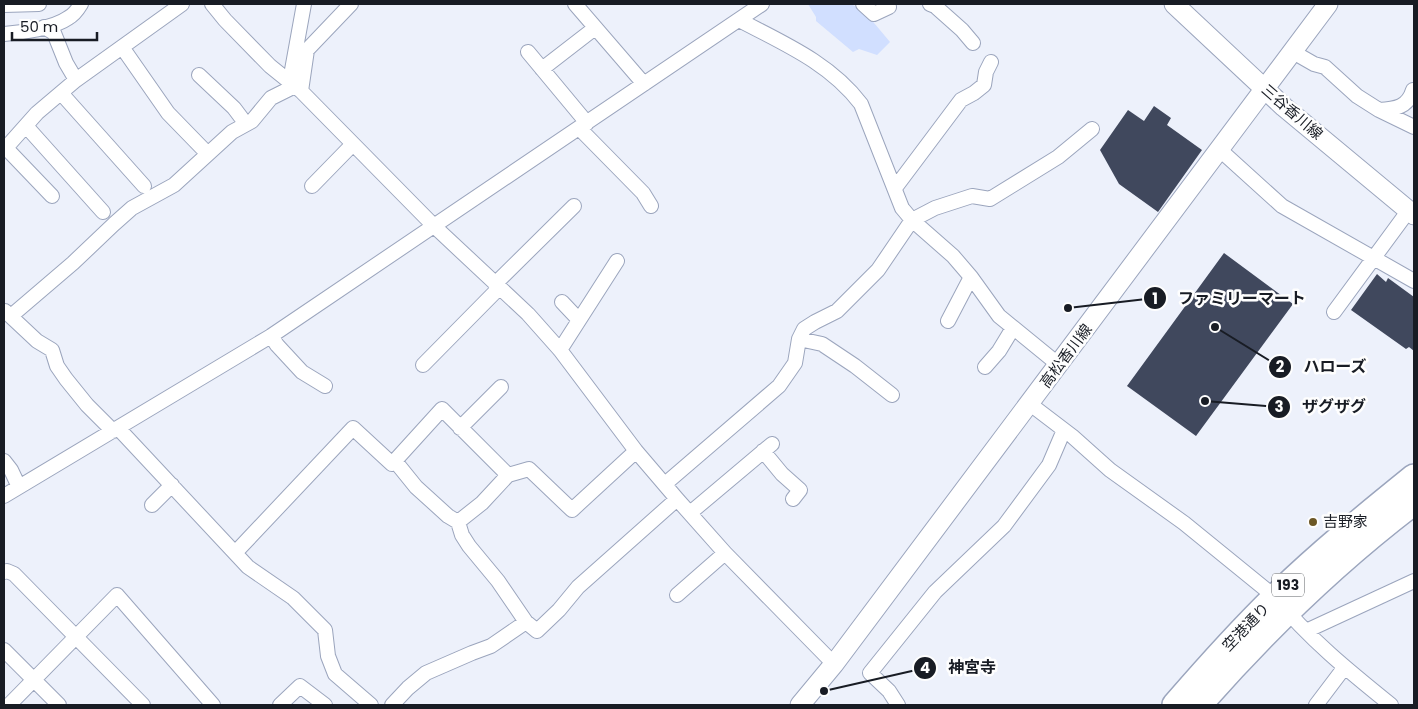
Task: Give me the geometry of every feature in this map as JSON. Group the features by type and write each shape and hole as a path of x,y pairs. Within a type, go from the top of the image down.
{"highway":[{"name":"空港通り","path":"1199,705 1237,662 1281,604 1326,550 1414,477"},
{"name":"空港通り","path":"1175,705 1223,650 1281,604 1338,564 1414,502"}],"main road":[{"name":"三谷香川線","path":"1174,4 1264,89 1411,212"},
{"name":"高松香川線","path":"800,705 834,664 1030,404 1328,4"}],"street":[{"path":"4,5 39,4"},
{"path":"4,34 44,27 70,18 81,4"},
{"path":"52,196 5,149 37,113 76,80 182,4"},
{"path":"212,4 224,20 270,66 295,86 434,226 528,314 560,350 636,451 677,499 725,553 834,664"},
{"path":"295,86 304,4"},
{"path":"350,4 307,50 295,86 271,98 252,121 232,132 174,185 132,208 74,264 7,313 37,341 52,350 57,366 86,405 116,430 172,485 248,567 293,598 325,630 328,656 335,674 371,705"},
{"path":"4,496 271,336 762,4"},
{"path":"863,4 874,14 889,6"},
{"path":"930,4 935,6 962,30 973,43"},
{"path":"580,5 595,28 644,84"},
{"path":"739,20 809,56 837,78 854,95 861,104 902,208 912,220 953,256 971,277 999,316 1059,365"},
{"path":"44,27 54,33 66,63 76,80"},
{"path":"542,69 595,28"},
{"path":"122,47 168,113 204,150"},
{"path":"528,52 583,125 643,193 651,206"},
{"path":"1293,52 1314,64 1325,67 1357,96 1378,110 1414,127"},
{"path":"895,188 961,100 984,85 986,72 991,62"},
{"path":"199,75 234,108 246,124"},
{"path":"1378,110 1393,109 1403,105 1410,100 1413,90"},
{"path":"61,93 144,186"},
{"path":"26,126 103,212"},
{"path":"665,484 779,386 795,363 799,339 804,329 837,311 878,270 912,220 935,208 972,196 990,199 1058,157 1092,130"},
{"path":"312,186 354,144"},
{"path":"1219,149 1282,206 1414,281"},
{"path":"423,364 574,206"},
{"path":"1334,312 1374,257 1411,212"},
{"path":"560,350 617,261"},
{"path":"948,321 971,277"},
{"path":"562,302 579,320"},
{"path":"985,367 1000,351 1013,328"},
{"path":"271,336 276,345 302,372 326,386"},
{"path":"799,339 822,344 855,366 892,395"},
{"path":"460,428 501,386"},
{"path":"1030,404 1064,430 1110,470 1184,523 1281,604 1344,668 1391,705"},
{"path":"235,553 353,428 392,464 442,409 508,475"},
{"path":"898,705 889,692 870,673 935,592 1004,526 1049,465 1064,430"},
{"path":"690,513 768,448 782,474 800,490 793,499"},
{"path":"458,522 482,503 508,475 529,469 572,510 636,451"},
{"path":"4,461 19,486"},
{"path":"395,461 416,487 448,516 458,522 462,535 469,546 498,581 526,622 537,631 559,610 578,587 677,499"},
{"path":"152,505 172,485"},
{"path":"677,595 725,553"},
{"path":"4,572 7,571 14,574 144,705"},
{"path":"1306,631 1414,581"},
{"path":"9,705 117,595 213,705"},
{"path":"392,705 426,673 491,646 526,622"},
{"path":"4,650 59,705"},
{"path":"1316,705 1344,668"},
{"path":"280,705 300,686 325,705"}],"shaded area":[{"path":"808,4 851,4 864,11 890,42 877,55 859,49 853,52 816,21 816,17"}],"building":[{"path":"1154,106 1171,118 1167,125 1202,150 1158,212 1119,184 1100,150 1128,110 1144,121"},
{"path":"1224,253 1293,304 1196,436 1127,386"},
{"path":"1377,274 1386,282 1388,278 1414,297 1414,351 1409,347 1406,349 1351,310"}],"place":[{"name":"ファミリーマート","path":"1068,308"},
{"name":"ハローズ","path":"1215,327"},
{"name":"ザグザグ","path":"1205,401"},
{"name":"吉野家","path":"1313,522"},
{"name":"神宮寺","path":"824,691"}]}
